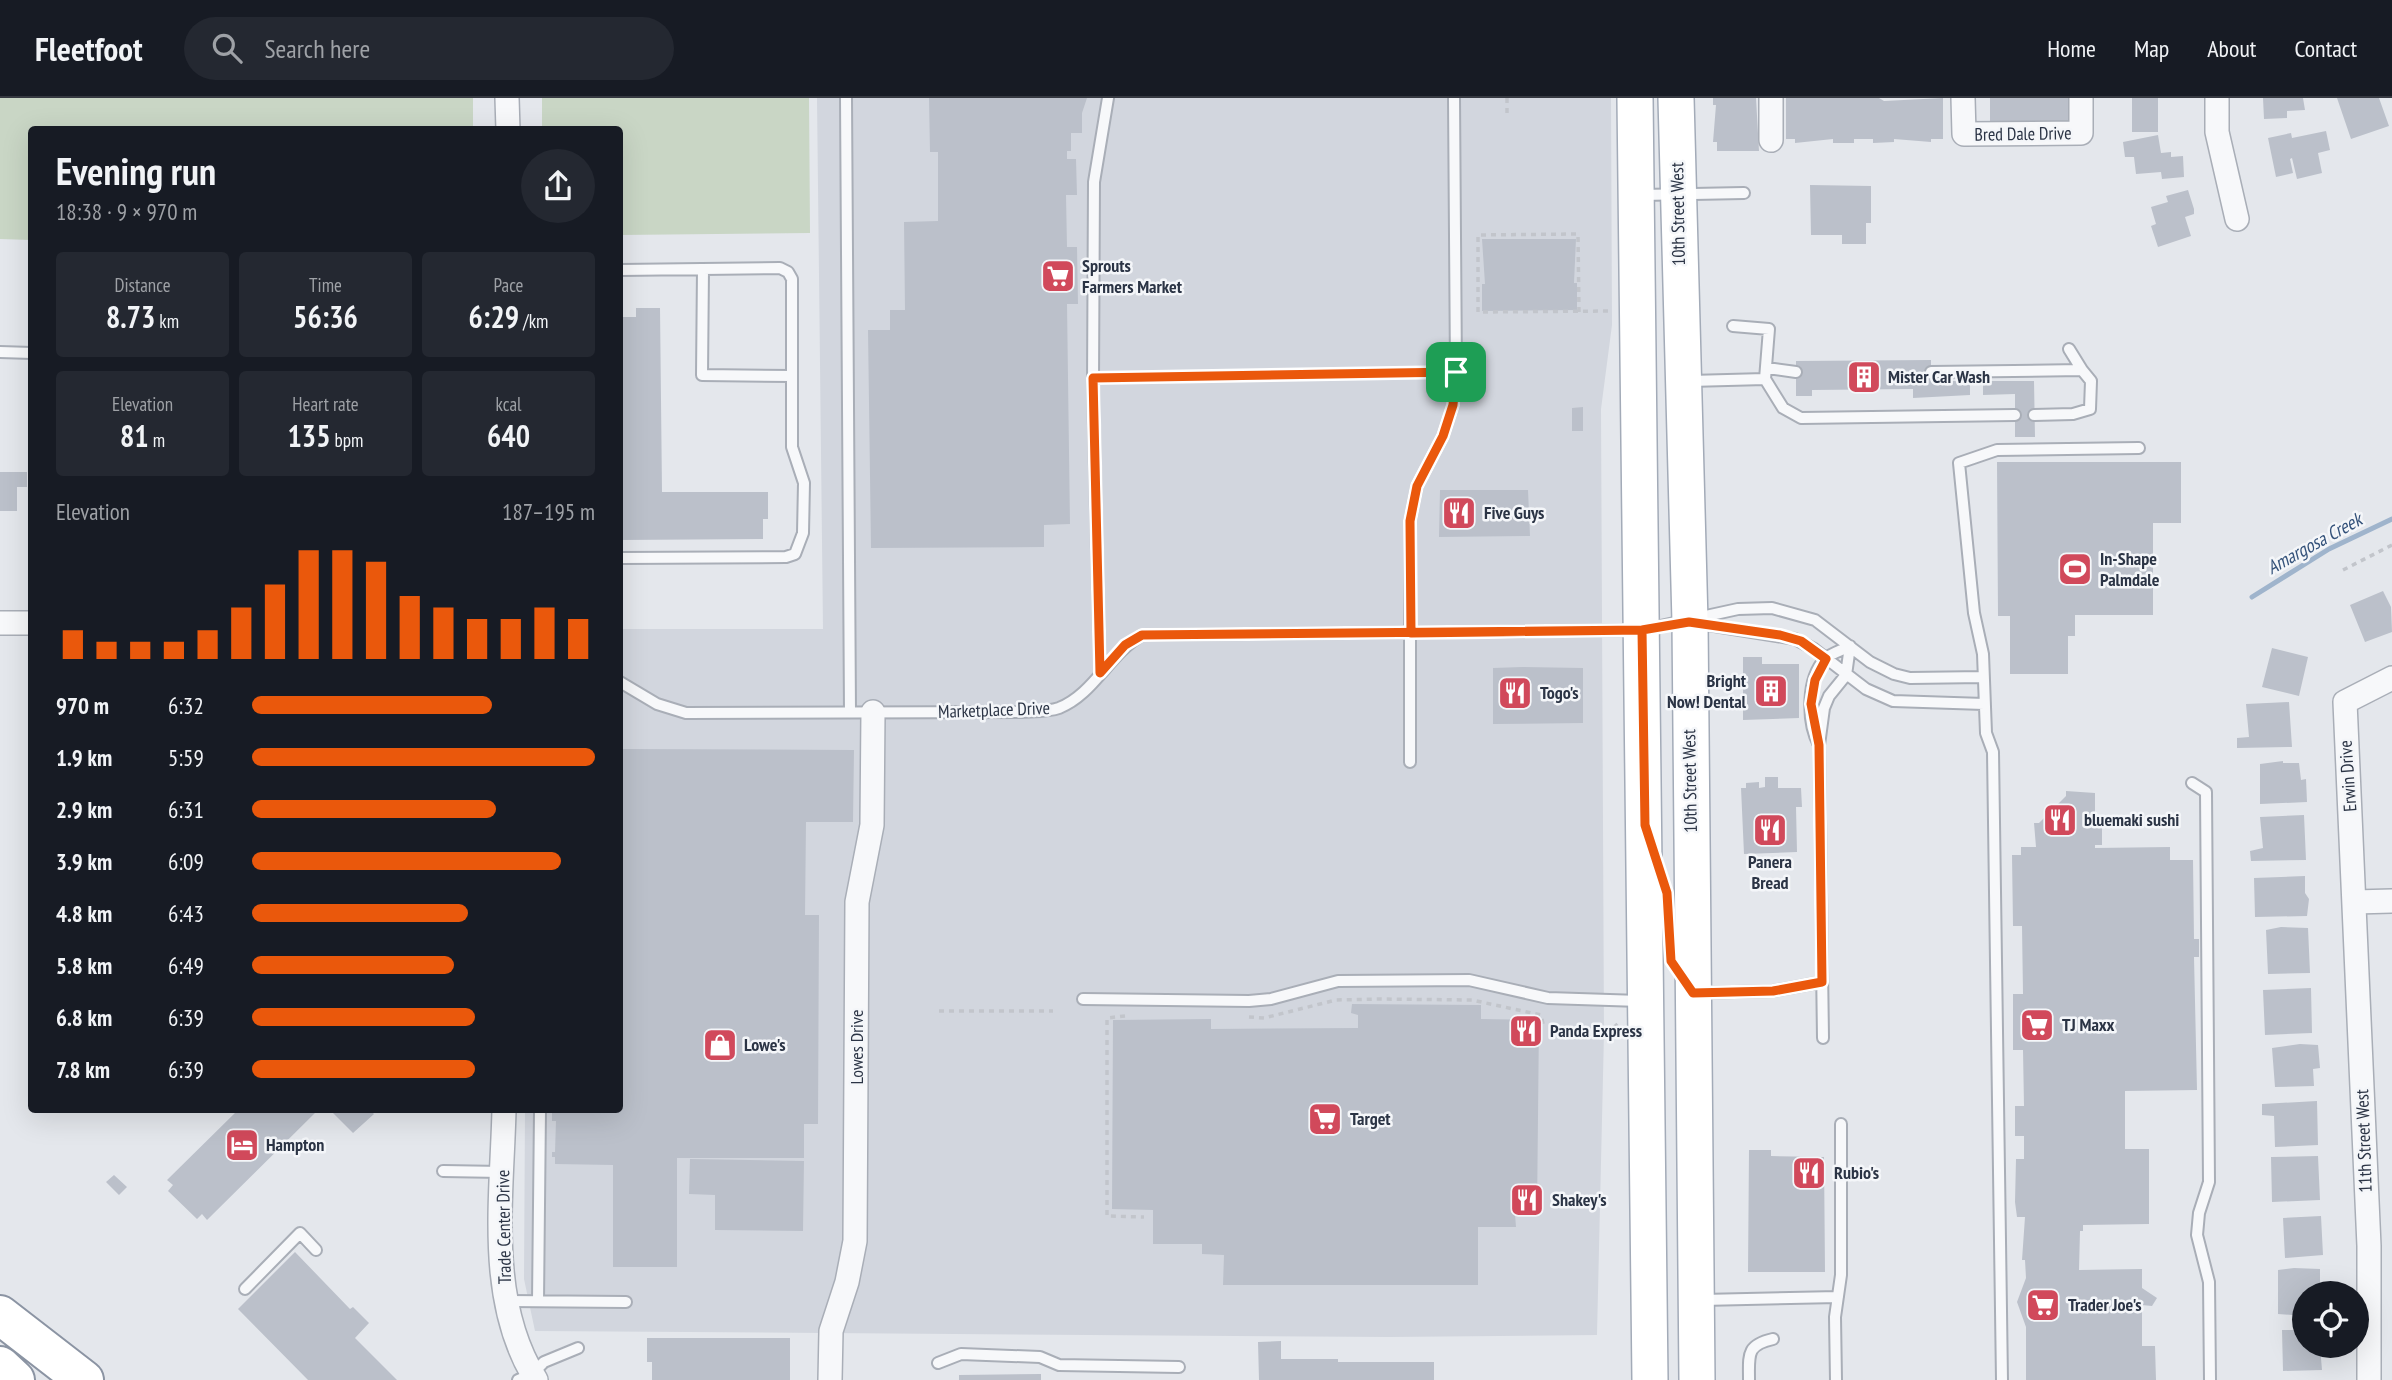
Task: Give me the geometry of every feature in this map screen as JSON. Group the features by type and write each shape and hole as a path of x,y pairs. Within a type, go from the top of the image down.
{"highway":[{"path":"0,1315 84,1380"},
{"path":"0,1366 15,1380"}],"main road":[{"path":"1636,98 1645,825 1634,1011 1650,1380"},
{"name":"10th Street West","path":"1676,98 1689,622 1697,1380"},
{"path":"1645,825 1667,893 1671,961 1693,993"},
{"path":"1634,1011 1671,1038 1674,1182 1695,1265"}],"street":[{"path":"507,98 508,126"},
{"path":"1771,98 1771,140"},
{"name":"Bred Dale Drive","path":"1963,98 1964,134 2081,133 2081,98"},
{"path":"2217,98 2217,132 2237,219"},
{"path":"0,623 28,623"},
{"name":"Erwin Drive","path":"2355,902 2345,702 2392,678"},
{"name":"Lowes Drive","path":"830,1380 831,1331 847,1282 855,1241 857,902 872,825 861,712"},
{"path":"2355,902 2392,901"},
{"name":"11th Street West","path":"2355,902 2369,1246 2369,1380"},
{"name":"Trade Center Drive","path":"504,1113 502,1269 506,1301 529,1378"}],"lane":[{"path":"846,98 861,712"},
{"path":"1100,673 1093,378 1094,182 1108,98"},
{"path":"1410,762 1410,521 1417,486 1443,436 1453,405 1456,372 1454,98"},
{"path":"1637,195 1744,193"},
{"path":"623,270 780,268 788,272 792,279 793,457 804,483 803,533 795,554 786,557 623,558"},
{"path":"703,269 702,375 792,376"},
{"path":"1733,326 1769,329 1766,374 1783,408 1801,418 2015,415"},
{"path":"2034,415 2073,414 2090,409 2091,381 2069,349"},
{"path":"0,352 28,353"},
{"path":"1931,372 2082,370"},
{"path":"1683,381 1796,372"},
{"path":"2001,1380 1993,752 1987,739 1983,677 1959,463 1997,450 2139,447"},
{"path":"1689,622 1738,609 1786,609 1815,620 1880,668 1899,676 1983,677"},
{"path":"1689,622 1789,637 1826,659 1872,693 1899,702 1984,704"},
{"name":"Marketplace Drive","path":"623,684 657,704 686,713 1057,709 1080,696 1125,645 1142,635 1642,630 1689,622"},
{"path":"1819,745 1814,730 1811,698 1817,674 1826,659 1850,646"},
{"path":"1823,1038 1819,745 1824,708 1829,696 1846,675 1850,646"},
{"path":"2192,783 2206,792 2209,1182 2199,1213 2197,1235 2209,1282 2210,1380"},
{"path":"1083,999 1249,1001 1271,999 1338,981 1469,980 1548,999 1634,1011"},
{"path":"1693,993 1773,991 1822,982"},
{"path":"538,1301 540,1113"},
{"path":"1836,1380 1841,1124"},
{"path":"443,1171 502,1172"},
{"path":"245,1289 300,1233 316,1250"},
{"path":"1696,1300 1838,1297"},
{"path":"506,1301 626,1302"},
{"path":"1749,1380 1749,1357 1752,1348 1757,1342 1773,1339"},
{"path":"529,1378 544,1362 578,1348"},
{"path":"938,1363 961,1354 1040,1357 1059,1365 1179,1367"}],"path":[{"path":"1507,98 1507,118"},
{"path":"1579,312 1578,234 1478,235 1478,312 1579,312 1618,312"},
{"path":"1093,378 1456,372"},
{"path":"2343,570 2392,545"},
{"path":"1246,1017 1264,1018 1336,1000 1472,1000 1541,1015 1544,1028"},
{"path":"939,1011 1053,1011"},
{"path":"1604,1028 1613,1028 1634,1011"},
{"path":"1131,1015 1107,1018 1107,1216 1144,1217"}],"shaded area":[{"path":"817,98 1611,98 1612,325 1601,409 1604,1033 1597,1335 1389,1337 535,1331 524,1279 525,1113 623,1113 623,629 823,629"}],"green space":[{"path":"0,98 473,98 473,126 28,126 28,240 0,239"},
{"path":"542,98 809,98 810,233 623,235 623,126 542,126"}],"building":[{"path":"929,98 1087,98 1082,113 1082,133 1071,133 1071,151 1067,151 1067,159 1076,159 1077,195 1066,195 1067,247 1077,247 1078,304 1067,304 1070,524 1044,525 1044,547 871,548 868,330 890,330 890,310 905,310 904,222 938,221 938,152 930,152"},
{"path":"1713,98 1756,98 1759,151 1717,151 1717,142 1713,142 1716,105 1713,105"},
{"path":"1786,98 1879,98 1884,101 1943,98 1943,139 1931,139 1931,142 1894,139 1894,142 1873,143 1873,139 1854,139 1854,143 1833,143 1833,139 1795,143 1795,139 1786,139"},
{"path":"1990,98 2070,98 2070,129 1990,130"},
{"path":"2132,98 2158,98 2158,132 2132,132"},
{"path":"2263,98 2303,98 2305,110 2287,111 2287,118 2264,119"},
{"path":"2337,98 2379,98 2389,126 2351,139"},
{"path":"2326,131 2330,150 2318,153 2322,173 2297,179 2292,158 2293,173 2276,177 2268,138 2291,133 2292,138"},
{"path":"2158,135 2161,153 2171,152 2171,157 2183,156 2184,177 2162,179 2161,172 2136,174 2134,157 2125,157 2123,142"},
{"path":"1810,185 1871,186 1871,223 1866,223 1866,244 1842,244 1842,235 1811,235"},
{"path":"2188,190 2194,214 2185,217 2191,236 2158,247 2151,226 2156,224 2151,207 2168,202 2166,196"},
{"path":"1482,239 1576,239 1574,283 1577,283 1577,310 1482,311 1482,284 1485,284"},
{"path":"636,308 660,308 662,492 768,492 768,519 763,519 763,539 623,540 623,317 636,317"},
{"name":"Mister Car Wash","path":"1931,360 1931,381 1970,381 1970,395 1913,398 1913,389 1812,390 1812,396 1796,396 1796,361"},
{"path":"1983,381 2034,381 2035,437 2015,437 2015,394 1983,395"},
{"path":"1583,407 1583,431 1572,431 1572,408"},
{"name":"In-Shape Palmdale","path":"1997,462 2181,462 2181,523 2153,523 2153,615 2075,615 2075,636 2068,636 2068,674 2010,674 2010,616 1998,616"},
{"path":"0,472 27,472 27,487 17,487 17,511 0,511"},
{"path":"1440,490 1528,490 1530,536 1439,537"},
{"path":"2383,591 2391,607 2392,632 2365,642 2350,605"},
{"path":"2272,648 2308,657 2299,696 2262,687"},
{"name":"Bright Now! Dental","path":"1743,657 1762,657 1762,664 1799,664 1799,718 1743,720"},
{"path":"1493,668 1583,668 1583,723 1493,724"},
{"path":"2289,702 2292,747 2237,748 2237,738 2249,737 2246,704"},
{"name":"Lowe's","path":"623,749 854,750 853,822 806,822 805,915 819,915 818,1124 804,1124 804,1158 677,1158 677,1267 613,1267 613,1165 555,1164 552,1152 555,1152 556,1121 552,1121 552,1113 623,1113"},
{"path":"2283,761 2299,763 2301,780 2306,779 2307,802 2260,804 2260,764"},
{"name":"Panera Bread","path":"1765,777 1778,777 1778,788 1801,788 1802,807 1796,807 1797,852 1744,854 1741,788 1746,788 1746,783 1759,782 1759,788 1765,787"},
{"path":"2066,791 2095,793 2095,821 2102,821 2102,845 2095,845 2095,848 2170,847 2170,860 2193,860 2194,939 2199,939 2199,957 2194,957 2197,1090 2125,1091 2125,1149 2149,1149 2149,1224 2083,1225 2083,1231 2080,1231 2079,1270 2142,1269 2142,1288 2157,1298 2152,1306 2142,1305 2142,1346 2155,1346 2156,1380 2026,1380 2026,1327 2017,1302 2026,1278 2025,1260 2022,1260 2025,1217 2017,1217 2015,1202 2016,1159 2024,1159 2024,1136 2015,1136 2015,1106 2024,1106 2023,1050 2013,1050 2013,994 2023,994 2022,926 2013,926 2012,855 2021,855 2021,847 2036,847 2034,823 2039,823 2066,796"},
{"path":"2304,815 2306,860 2251,861 2250,851 2263,848 2260,817"},
{"path":"2305,876 2305,893 2309,899 2307,916 2255,917 2254,878"},
{"path":"2281,927 2308,928 2310,973 2268,974 2266,930"},
{"path":"2311,988 2312,1033 2265,1035 2263,990"},
{"name":"Target","path":"1352,1004 1481,1005 1481,1019 1539,1020 1537,1213 1515,1214 1516,1227 1478,1227 1478,1285 1223,1285 1224,1255 1202,1254 1202,1244 1153,1244 1153,1210 1112,1209 1113,1020 1211,1019 1211,1029 1358,1028 1358,1015 1351,1013"},
{"path":"2300,1044 2318,1045 2320,1068 2313,1069 2314,1086 2275,1087 2272,1048"},
{"path":"2317,1101 2318,1145 2275,1147 2274,1116 2262,1115 2262,1104"},
{"name":"Hampton","path":"235,1113 315,1113 207,1220 202,1214 197,1219 168,1191 173,1185 167,1180"},
{"name":"Hampton","path":"333,1113 374,1114 353,1133"},
{"path":"1749,1150 1771,1150 1771,1156 1824,1157 1825,1272 1748,1272"},
{"path":"2318,1156 2320,1200 2272,1202 2271,1157"},
{"path":"690,1159 804,1161 803,1231 715,1230 715,1195 689,1194"},
{"path":"114,1175 127,1187 119,1195 106,1182"},
{"path":"2321,1216 2323,1255 2285,1258 2283,1218"},
{"path":"295,1252 350,1309 353,1307 369,1323 355,1338 397,1380 308,1380 238,1309"},
{"path":"2320,1269 2320,1281 2292,1281 2292,1315 2278,1314 2278,1270"},
{"path":"2282,1330 2292,1330 2292,1358 2321,1358 2322,1370 2283,1371"},
{"path":"647,1338 790,1338 790,1380 652,1380 652,1362 647,1362"},
{"path":"1281,1341 1281,1359 1434,1362 1434,1380 1259,1380 1258,1342"},
{"path":"1041,1374 1041,1380 959,1380 959,1375"}],"waterway":[{"name":"Amargosa Creek","path":"2252,597 2329,549 2392,519"}],"place":[{"name":"Sprouts Farmers Market","path":"1058,276"},
{"name":"Mister Car Wash","path":"1864,377"},
{"name":"Five Guys","path":"1459,513"},
{"name":"In-Shape Palmdale","path":"2075,569"},
{"name":"Bright Now! Dental","path":"1771,691"},
{"name":"Togo's","path":"1515,693"},
{"name":"bluemaki sushi","path":"2060,820"},
{"name":"Panera Bread","path":"1770,830"},
{"name":"TJ Maxx","path":"2037,1025"},
{"name":"Panda Express","path":"1526,1031"},
{"name":"Lowe's","path":"720,1045"},
{"name":"Target","path":"1325,1119"},
{"name":"Hampton","path":"242,1145"},
{"name":"Rubio's","path":"1809,1173"},
{"name":"Shakey's","path":"1527,1200"},
{"name":"Trader Joe's","path":"2043,1305"}],"route":[{"path":"1456,372 1093,378 1100,673 1125,645 1142,635 1232,635 1642,630 1689,622 1795,639 1826,659 1815,680 1811,704 1819,745 1822,982 1773,991 1693,993 1671,961 1667,893 1645,825 1642,630 1411,633 1410,521 1417,486 1443,436 1453,405 1456,372"}]}
